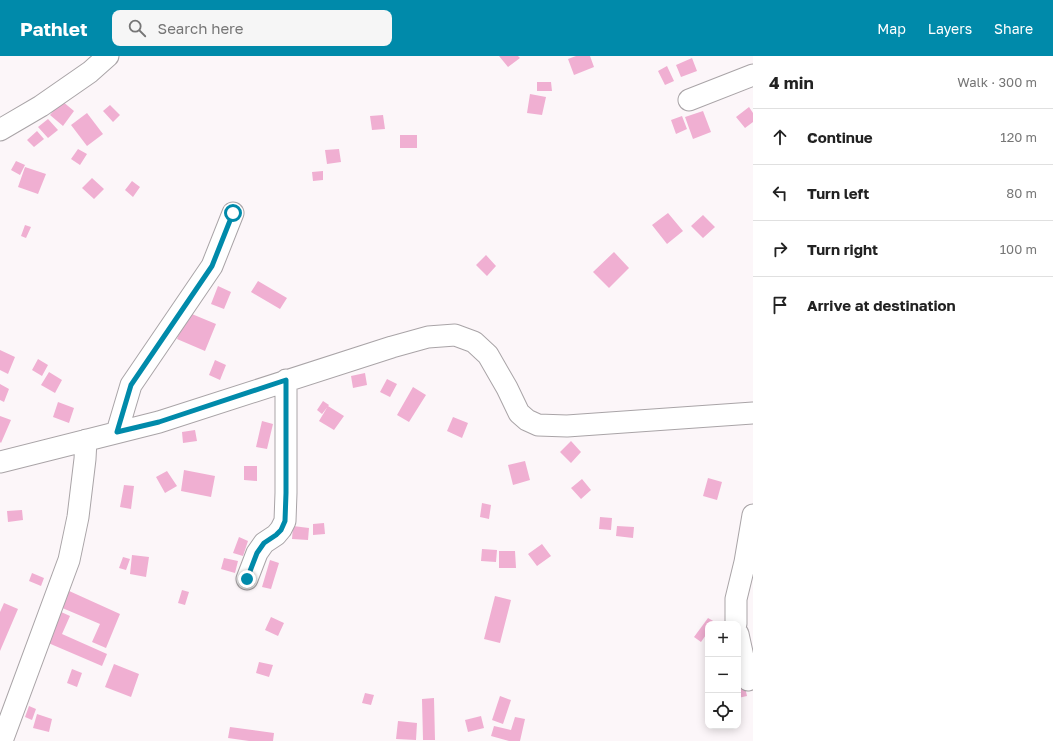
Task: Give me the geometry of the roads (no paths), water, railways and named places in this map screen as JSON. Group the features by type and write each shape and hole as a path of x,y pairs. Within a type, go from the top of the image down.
{"street":[{"path":"0,130 41,106 90,72 108,56"},
{"path":"689,100 753,75"},
{"path":"117,432 131,385 212,266 233,213"},
{"path":"0,462 159,422 399,345 428,337 455,335 474,342 488,355 507,388 519,413 526,420 538,425 567,426 753,413"},
{"path":"247,579 257,553 264,543 281,530 285,521 286,380"},
{"path":"2,741 69,560 78,517 86,459 86,440"},
{"path":"736,621 736,599 745,562 753,515"},
{"path":"741,648 748,680"}]}
